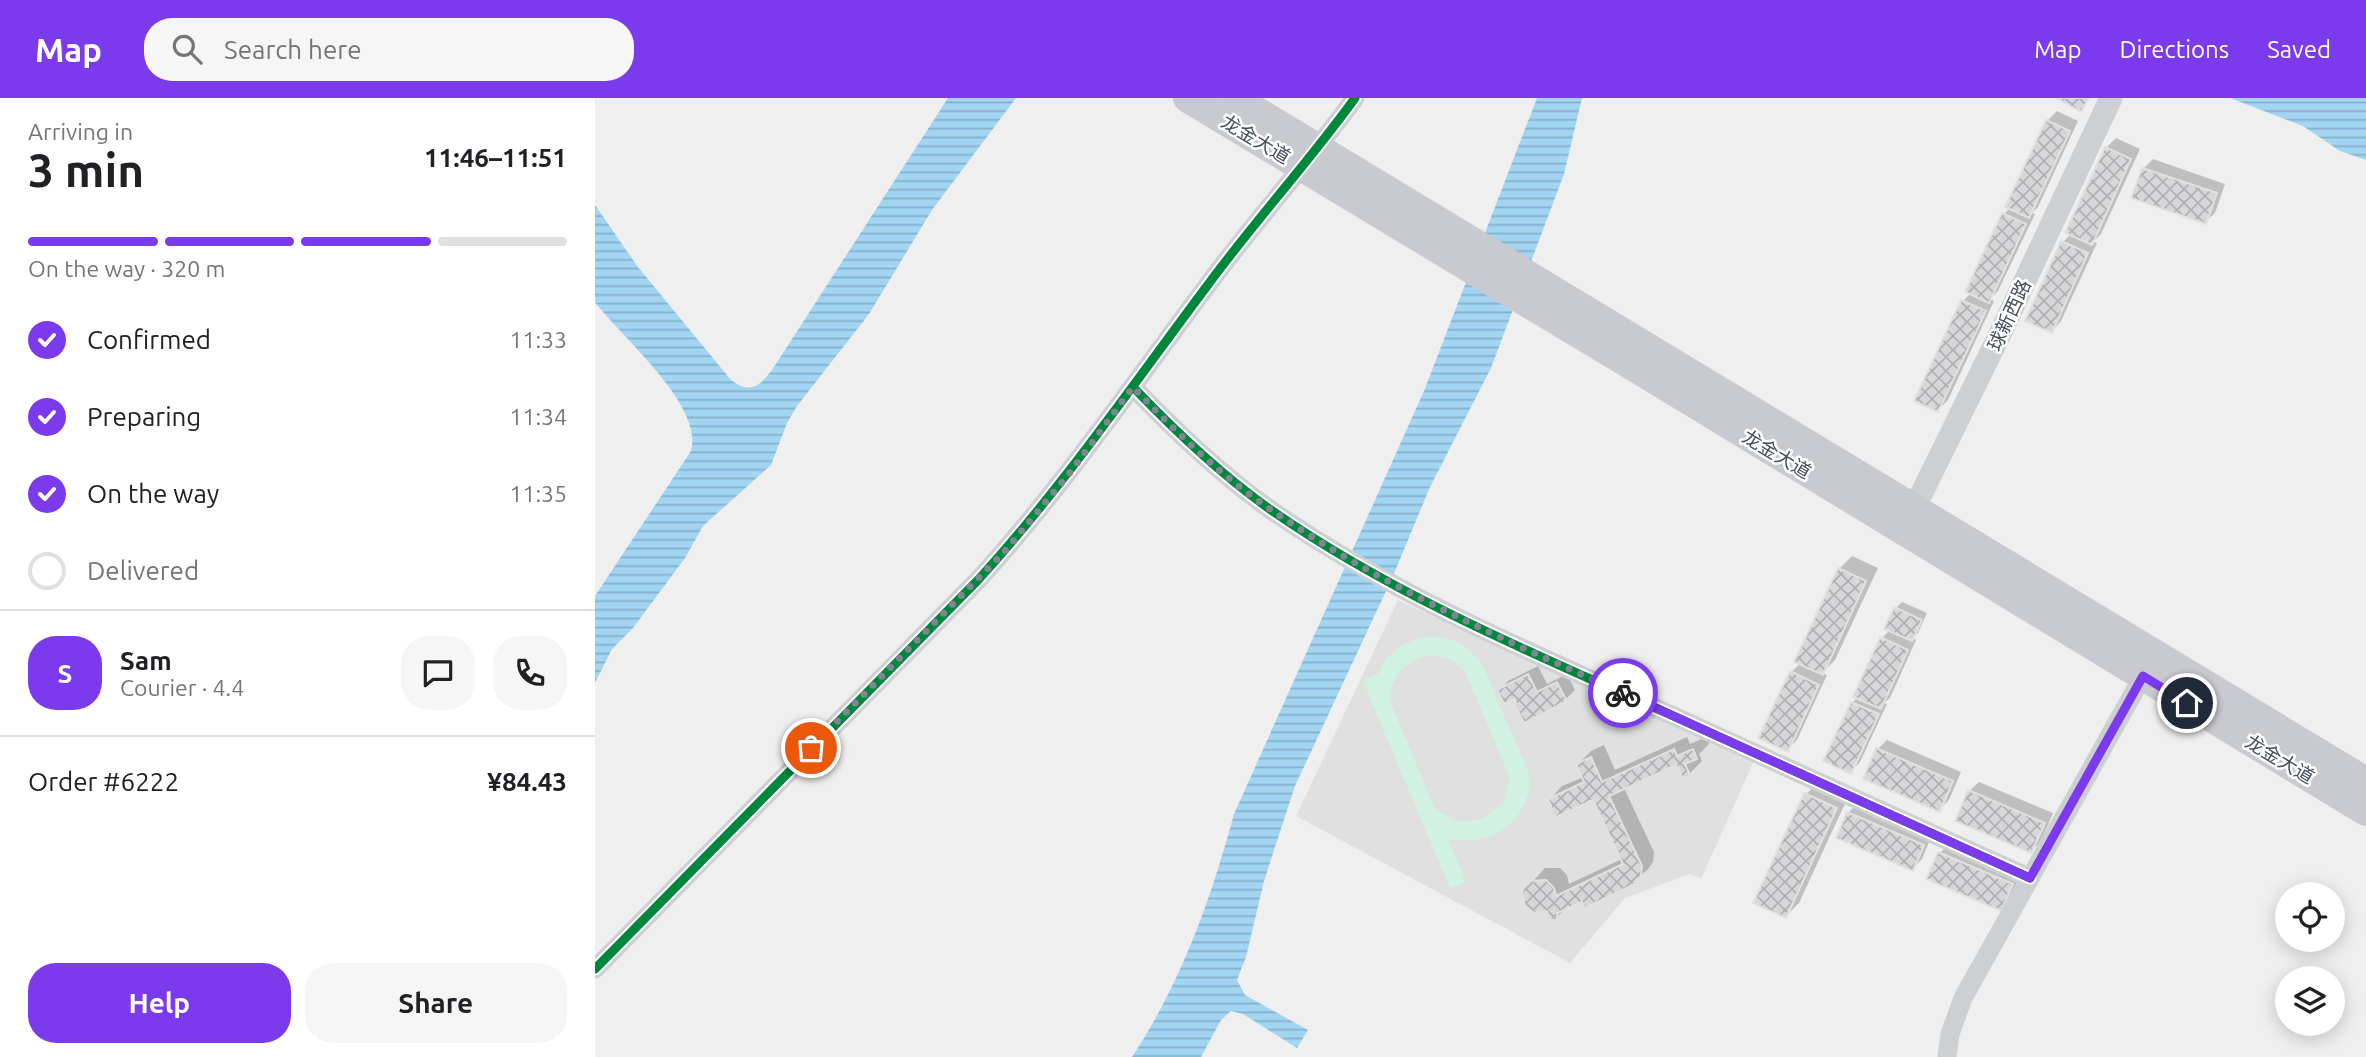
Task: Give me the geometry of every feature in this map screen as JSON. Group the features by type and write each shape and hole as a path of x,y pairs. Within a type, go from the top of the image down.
{"main road":[{"name":"龙金大道","path":"1188,98 1310,158 1908,520 2366,782"},
{"name":"龙金大道","path":"1234,98 1310,158"},
{"name":"龙金大道","path":"1908,520 2143,676 2366,811"}],"street":[{"path":"595,969 996,560 1072,470 1208,284 1355,98"},
{"name":"球新西路","path":"1908,520 2000,334 2111,98"},
{"path":"1133,387 1194,448 1238,485 1293,525 1397,587 1550,661 2030,878"},
{"path":"1947,1057 1950,1034 1963,998 2143,676"}],"shaded area":[{"path":"1398,600 1753,763 1701,879 1690,874 1625,898 1570,963 1296,816"}],"green space":[{"path":"1418,638 1451,640 1475,656 1489,679 1525,763 1529,780 1524,804 1518,815 1502,830 1471,840 1448,839 1466,882 1450,888 1363,681 1378,674 1387,658 1401,646","holes":["1431,655 1450,659 1465,671 1510,778 1503,803 1484,819 1458,822 1435,809 1390,702 1396,677 1407,665"]}],"water":[{"path":"948,98 1016,98 932,210 869,314 797,406 787,423 771,465 703,526 685,558 633,628 612,649 595,683 595,596 691,451 692,433 685,413 658,372 595,302 595,205 638,267 731,380 744,387 754,387 772,370"},
{"path":"1537,98 1582,98 1564,174 1491,368 1430,487 1393,576 1295,786 1264,881 1246,957 1237,980 1245,995 1308,1030 1297,1048 1243,1014 1231,1011 1221,1020 1201,1057 1132,1057 1150,1029 1193,940 1234,814 1424,391"},
{"path":"2230,98 2366,98 2366,160 2340,151 2303,126"}],"building":[{"path":"2057,98 2089,98 2081,112"},
{"path":"2046,120 2070,131 2029,218 2005,207"},
{"path":"2105,147 2131,159 2092,245 2065,233"},
{"path":"2142,168 2217,193 2206,224 2131,198"},
{"path":"2002,213 2026,224 1989,303 1965,292"},
{"path":"2061,241 2088,253 2052,333 2025,321"},
{"path":"1961,300 1986,311 1938,412 1914,401"},
{"path":"1838,568 1866,581 1823,675 1794,662"},
{"path":"1894,607 1922,620 1912,641 1884,629"},
{"path":"1880,637 1908,650 1881,709 1853,697"},
{"path":"1790,671 1819,685 1788,752 1758,738"},
{"path":"1528,674 1537,692 1557,682 1567,701 1524,723 1514,699 1504,704 1497,690"},
{"path":"1851,702 1879,714 1851,774 1823,761"},
{"path":"1876,748 1953,781 1940,812 1863,779"},
{"path":"1674,749 1677,756 1693,749 1697,759 1685,764 1690,775 1683,779 1676,765 1609,796 1642,866 1641,876 1635,884 1585,908 1582,902 1557,913 1558,918 1555,921 1550,919 1547,911 1535,913 1529,910 1522,894 1530,881 1546,880 1554,888 1556,896 1623,864 1593,800 1556,817 1550,814 1552,809 1548,799 1584,782 1576,764 1591,757 1602,782"},
{"path":"1968,790 2045,823 2031,853 1955,821"},
{"path":"1804,793 1837,808 1786,918 1753,903"},
{"path":"1847,812 1924,845 1913,871 1836,838"},
{"path":"1938,852 2013,884 2001,911 1926,879"}],"cycle path":[{"path":"595,969 978,580 1009,545 1096,436 1225,262 1355,98"},
{"path":"1133,387 1199,452 1252,496 1318,541 1415,596 1516,645 2030,878"}],"way so far":[{"path":"811,748 1006,550 1072,470 1133,387 1216,467 1271,510 1305,532 1397,587 1623,693"}],"route":[{"path":"1623,693 2030,878 2143,676 2187,703"}]}
